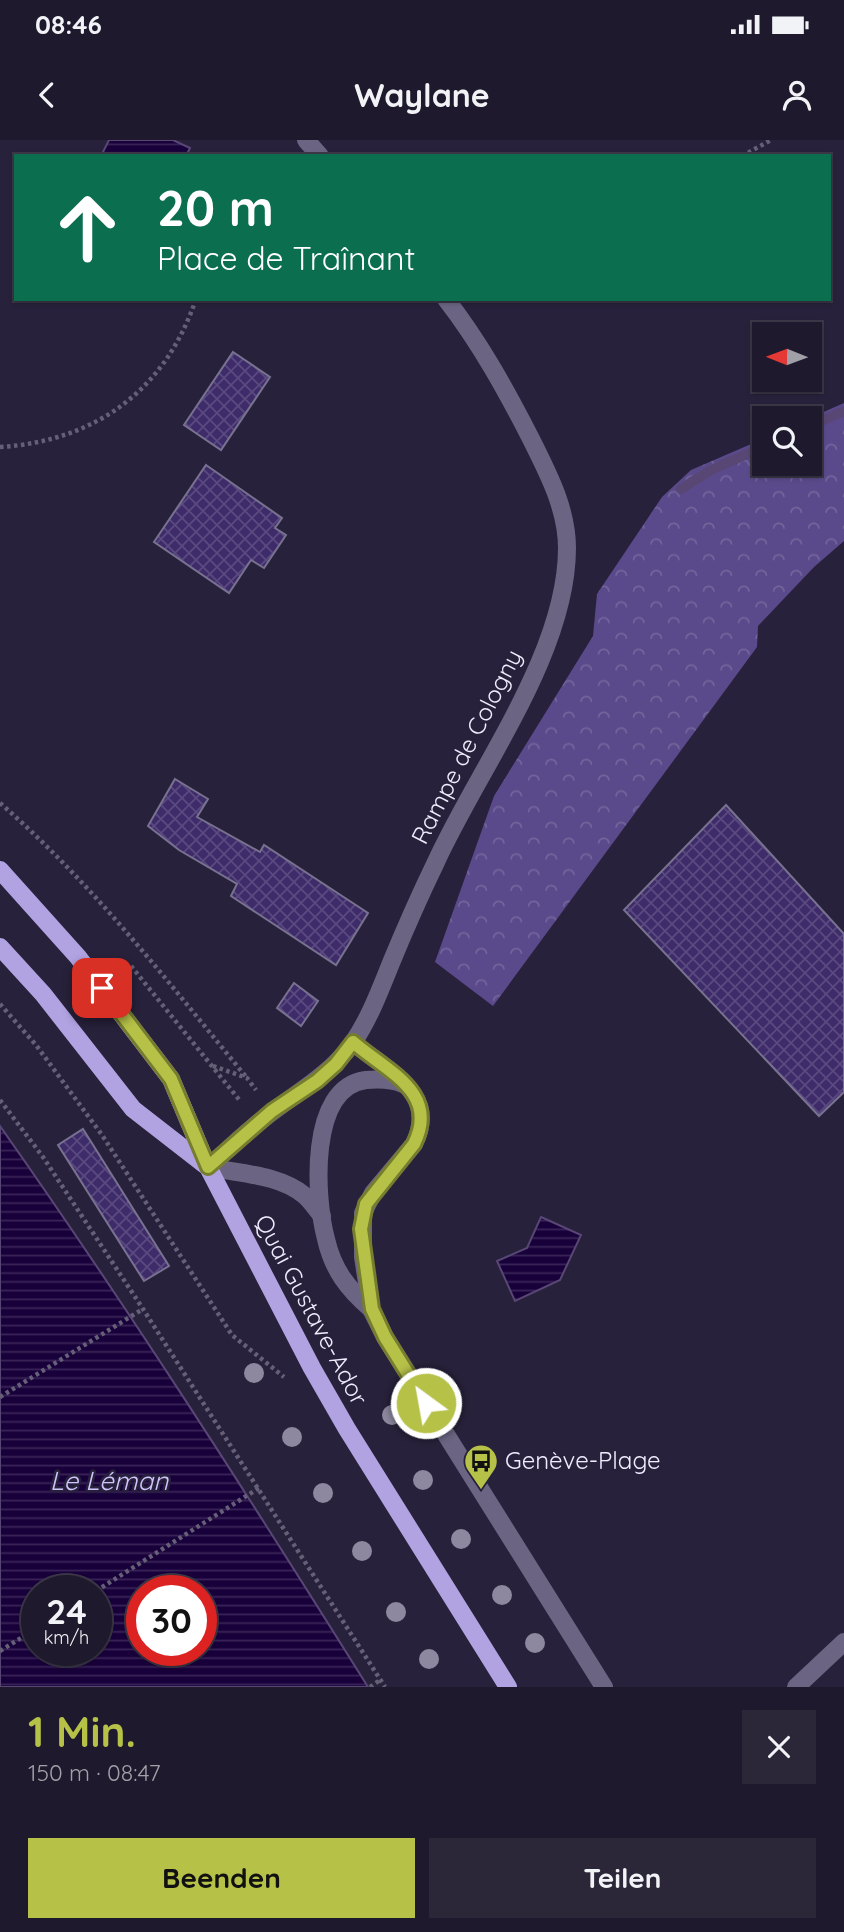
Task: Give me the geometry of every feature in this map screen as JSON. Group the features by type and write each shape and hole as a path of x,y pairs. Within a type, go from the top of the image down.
{"main road":[{"name":"Quai Gustave-Ador","path":"0,870 78,957 171,1079 208,1167 312,1368 347,1429 508,1687"},
{"path":"0,947 43,995 133,1109 208,1167"}],"street":[{"path":"306,140 318,154"},
{"name":"Rampe de Cologny","path":"208,1167 272,1111 317,1081 336,1064 353,1042 449,834 513,718 552,628 561,597 567,547 565,522 559,501 492,365 447,301"},
{"path":"353,1042 410,1088 420,1105 421,1124 414,1144 373,1193 363,1213 363,1256 372,1309 385,1337 604,1687"},
{"path":"372,1309 350,1290 335,1265 326,1240 320,1170 322,1137 326,1115 336,1096 348,1086 373,1079 398,1082 410,1088"},
{"path":"208,1167 290,1185 306,1196 322,1216"},
{"path":"796,1687 844,1642"}],"path":[{"path":"746,154 771,140"},
{"path":"0,447 31,444 79,430 127,404 145,386 169,354 195,301"},
{"path":"0,803 84,883 123,926 247,1078"},
{"path":"131,967 212,1066"},
{"path":"0,1004 36,1045 102,1135 232,1335 285,1378"},
{"path":"0,1100 43,1157 143,1309 385,1687"},
{"path":"0,1397 143,1309"},
{"path":"112,1581 259,1488"},
{"path":"0,1651 21,1638"},
{"path":"370,1687 380,1680"}],"green space":[{"path":"844,403 844,541 814,567 758,626 757,647 493,1006 435,962 494,796 593,636 597,594 662,497 691,470 752,444 752,476 822,476 822,413"}],"water":[{"path":"109,140 173,140 190,148 187,154 102,154"},
{"name":"Le Léman","path":"0,1126 188,1404 368,1687 0,1687"},
{"path":"541,1217 581,1235 560,1280 515,1301 497,1261 527,1248"}],"building":[{"path":"233,352 270,377 221,450 184,425"},
{"path":"206,465 282,518 275,528 286,535 264,568 251,560 229,593 154,542"},
{"path":"175,779 208,799 197,817 260,852 264,845 368,913 336,965 231,896 237,884 179,850 148,826"},
{"path":"726,805 844,934 844,1092 819,1116 624,910"},
{"path":"294,983 318,1001 301,1026 277,1008"},
{"path":"83,1129 169,1266 144,1281 58,1145"}],"waterway":[{"path":"822,421 844,411"},
{"path":"681,489 711,470 752,452"}],"place":[{"name":"Genève-Plage","path":"481,1491"}],"route":[{"path":"102,988 171,1079 208,1167 272,1111 317,1081 336,1064 353,1042 410,1088 420,1105 421,1124 418,1135 414,1144 366,1204 361,1229 372,1309 385,1337 426,1403"}]}
